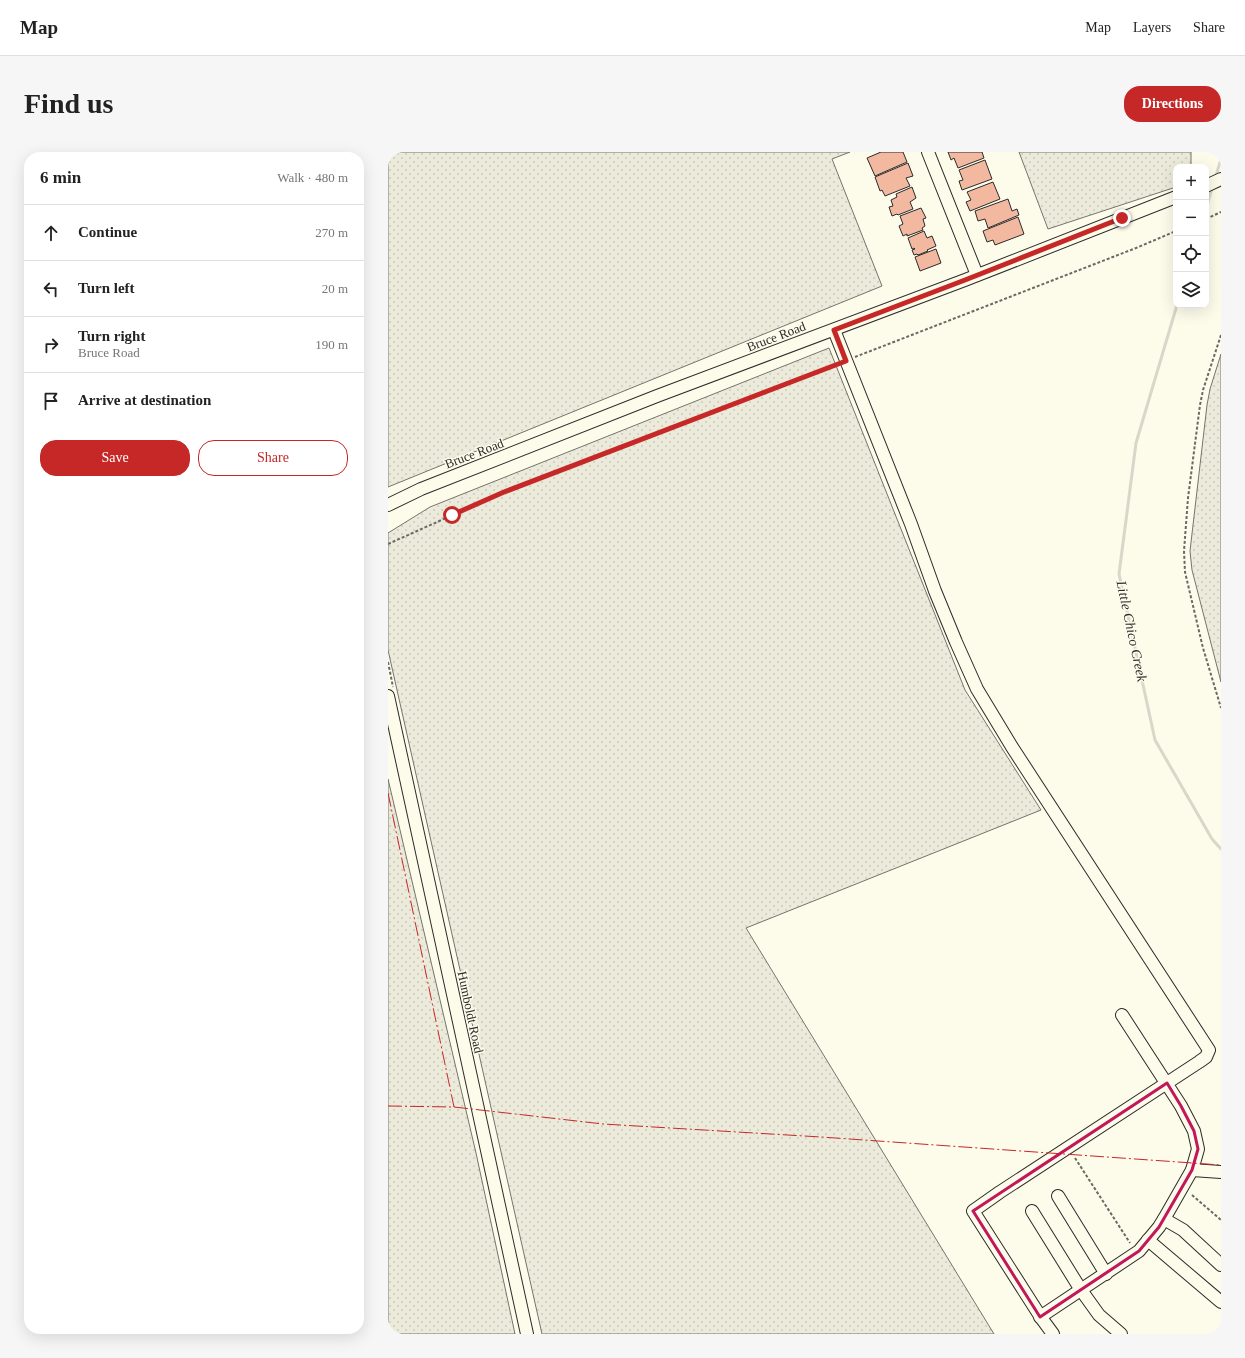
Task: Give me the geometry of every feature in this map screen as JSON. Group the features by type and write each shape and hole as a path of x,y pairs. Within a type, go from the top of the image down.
{"street":[{"path":"928,152 977,275"},
{"path":"1209,185 1221,180"},
{"name":"Bruce Road","path":"388,505 421,489 657,396 834,330 1173,199"},
{"path":"834,330 911,524 938,598 977,689 1016,754 1208,1050 1206,1057 973,1211 1040,1317 1053,1334"},
{"name":"Humboldt Road","path":"388,696 526,1334"},
{"path":"1040,1317 1139,1251 1164,1219 1192,1170 1198,1149 1194,1131 1181,1106 1122,1015"},
{"path":"1192,1170 1221,1172"},
{"path":"1058,1196 1106,1274"},
{"path":"1032,1210 1081,1290 1099,1315 1121,1334"},
{"path":"1164,1219 1183,1230 1221,1265"},
{"path":"1148,1240 1221,1302"}],"path":[{"path":"1209,218 1221,212"},
{"path":"388,544 504,492 846,361 1173,232"},
{"path":"1221,335 1203,390 1200,406 1188,498 1184,551 1185,572 1221,708"},
{"path":"1075,1158 1130,1244"},
{"path":"1192,1195 1221,1220"}],"highlighted area":[{"path":"1167,1083 1194,1131 1198,1149 1192,1170 1159,1227 1139,1251 1040,1317 973,1211"}],"shaded area":[{"path":"388,152 850,152 832,159 882,286 388,487"},
{"path":"1019,152 1191,152 1191,164 1173,164 1173,188 1048,229"},
{"path":"829,348 965,690 1041,810 746,928 994,1334 542,1334 388,650 388,533 430,507"},
{"path":"1221,354 1221,682 1192,570 1190,551 1207,405 1210,389"},
{"path":"388,779 476,1153 515,1334 388,1334"}],"building":[{"path":"881,152 903,152 907,162 875,176 867,158"},
{"path":"948,152 982,152 984,158 958,168 954,158 951,160"},
{"path":"985,160 992,179 962,190 959,181 963,180 959,170"},
{"path":"908,163 913,176 906,178 910,186 885,196 882,190 880,191 875,177"},
{"path":"993,182 1000,199 970,211 966,202 971,200 967,192"},
{"path":"912,187 916,198 910,202 913,209 892,216 889,207 893,206 891,200 897,197 896,194"},
{"path":"1008,199 1012,211 1017,209 1019,215 988,228 985,219 978,221 975,211"},
{"path":"921,208 926,218 923,219 925,226 922,228 923,230 903,236 899,226 903,224 900,216"},
{"path":"1018,217 1024,234 995,245 993,240 987,242 983,231"},
{"path":"924,231 927,238 932,236 936,246 927,250 928,251 914,255 912,250 915,249 912,249 908,238"},
{"path":"936,249 941,263 920,271 915,257"}],"waterway":[{"name":"Little Chico Creek","path":"1215,179 1221,159"},
{"name":"Little Chico Creek","path":"1209,200 1212,188"},
{"name":"Little Chico Creek","path":"1176,308 1136,443 1119,574 1155,740 1212,839 1221,849"}],"power":[{"path":"388,793 454,1107"},
{"path":"388,1106 454,1107 603,1124 821,1137 1221,1165"}],"route":[{"path":"452,515 504,492 846,361 834,330 1122,218"}]}
